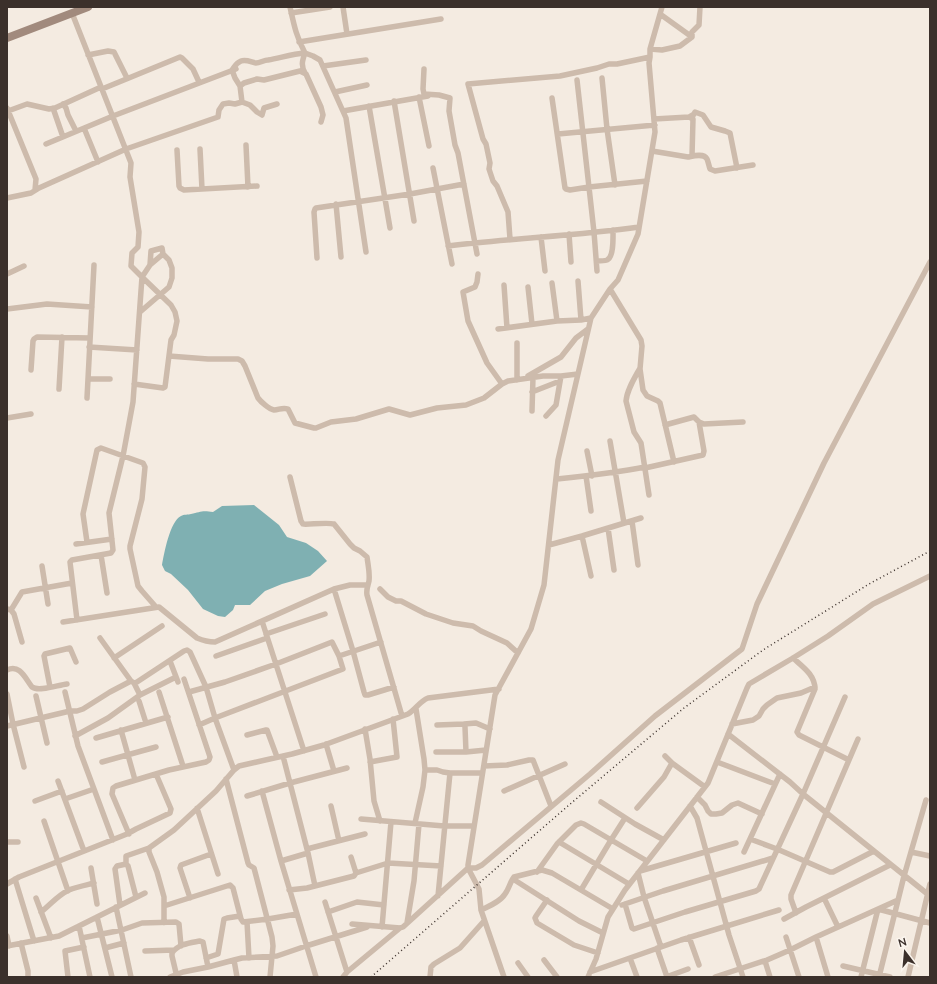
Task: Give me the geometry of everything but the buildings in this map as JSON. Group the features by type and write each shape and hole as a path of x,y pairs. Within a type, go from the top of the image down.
{"street":[{"path":"290,7 293,25 305,53 302,61 302,68 321,107 323,115 321,122"},
{"path":"291,14 330,7"},
{"path":"343,7 347,34"},
{"path":"504,977 484,921 481,910 479,889 468,868 482,773 495,695 531,629 544,585 558,460 591,318 610,289 618,280 638,234 655,132 649,63 650,49 662,7"},
{"path":"650,49 662,50 680,46 692,37 692,32 699,25 700,7"},
{"path":"7,38 85,8"},
{"path":"72,14 131,162 130,178 139,232 138,248 132,253 131,266 171,305 175,312 177,321 174,335 171,340 165,387 134,384"},
{"path":"660,14 692,37"},
{"path":"299,42 441,18"},
{"path":"88,55 108,51 114,52 127,78"},
{"path":"242,102 240,86 235,78 234,69 235,64 242,60 248,60 256,63 294,54 305,53 320,60 347,121 366,252"},
{"path":"35,190 36,179 8,109 27,104 49,109 53,108 180,57 193,69 199,82"},
{"path":"510,239 508,212 489,169 490,163 486,144 483,139 468,84 560,76 610,64 617,64 650,57"},
{"path":"323,66 366,60"},
{"path":"46,144 234,69"},
{"path":"424,69 424,94 439,95 450,98 449,111 477,254"},
{"path":"240,86 244,83 257,79 264,80 300,71 306,74"},
{"path":"602,78 615,185"},
{"path":"577,80 597,271"},
{"path":"335,92 366,85"},
{"path":"343,111 419,97 439,95"},
{"path":"419,97 429,146"},
{"path":"552,98 566,189 570,190 647,181"},
{"path":"7,198 31,193 126,149 218,117 219,110 223,104 235,104 242,102 250,105 262,115 264,108 277,104"},
{"path":"394,102 414,221"},
{"path":"63,104 76,132"},
{"path":"369,106 390,228"},
{"path":"53,108 64,137"},
{"path":"558,134 607,129 690,117 695,112 703,115 711,127 730,133 737,168"},
{"path":"692,156 693,119 691,118 694,114"},
{"path":"84,128 98,162"},
{"path":"246,145 248,186"},
{"path":"200,149 202,189"},
{"path":"177,150 180,188 184,190 257,186"},
{"path":"652,152 688,157 704,156 706,157 710,168 713,171 753,166"},
{"path":"433,168 452,264"},
{"path":"317,258 315,209 318,207 385,198 464,184"},
{"path":"336,204 341,257"},
{"path":"448,246 475,242 594,232 639,226"},
{"path":"597,261 610,258 613,245 613,230"},
{"path":"569,234 572,262"},
{"path":"541,236 545,270"},
{"path":"140,312 169,287 172,278 172,268 169,260 163,254 162,248 151,251 150,265"},
{"path":"76,620 70,564 71,561 112,552 114,549 109,513 123,456 132,404 142,277 150,265 163,254"},
{"path":"325,902 336,936 345,975 407,923 468,868 476,868 482,865 655,716 744,646 757,604 824,463 930,262"},
{"path":"7,274 24,266"},
{"path":"87,398 94,266"},
{"path":"478,274 475,288 463,292 467,315 485,360 502,384"},
{"path":"578,281 581,320"},
{"path":"552,283 557,321"},
{"path":"504,285 507,328"},
{"path":"528,287 532,324"},
{"path":"610,289 641,340 642,346 640,367 643,390 647,396 660,403 674,462"},
{"path":"7,309 47,304 92,307"},
{"path":"498,329 591,318"},
{"path":"524,378 561,357 576,338 588,329"},
{"path":"31,370 34,339 39,337 90,338"},
{"path":"59,389 62,337"},
{"path":"516,343 517,380"},
{"path":"89,347 137,350"},
{"path":"169,356 208,359 238,359 242,361 245,366 260,401 272,410 282,408 288,409 295,423 314,428 331,422 356,419 389,409 410,415 437,408 466,405 484,398 508,381 547,375 560,378"},
{"path":"640,367 626,401 634,432 641,444 649,495"},
{"path":"532,392 560,378 578,374"},
{"path":"532,411 533,377"},
{"path":"546,416 556,405 560,378"},
{"path":"88,379 110,379"},
{"path":"7,418 31,414"},
{"path":"556,479 616,473 703,455 704,451 699,422 695,417 665,425"},
{"path":"699,422 704,424 743,422"},
{"path":"610,441 624,523"},
{"path":"87,542 83,514 97,450 100,448 143,463 145,467 142,499 130,549 138,586 156,607"},
{"path":"587,451 591,511"},
{"path":"290,477 302,523 334,524 350,544 367,557 369,576 366,592 402,716"},
{"path":"549,545 641,518"},
{"path":"632,521 638,566"},
{"path":"608,528 614,570"},
{"path":"582,536 591,576"},
{"path":"76,544 112,538"},
{"path":"101,555 107,593"},
{"path":"42,566 48,604"},
{"path":"589,975 598,953 608,916 629,884 708,783 750,684 828,636 873,604 930,576"},
{"path":"22,642 14,614 9,610 22,592 72,583"},
{"path":"63,622 156,607 162,609 198,638 209,642 215,642 334,589 350,585 368,584"},
{"path":"334,589 365,695 394,687"},
{"path":"380,589 388,597 396,601 401,601 426,614 454,623 474,626 481,632 507,643 518,653"},
{"path":"216,656 325,614"},
{"path":"262,621 304,751"},
{"path":"114,658 162,626"},
{"path":"100,638 132,682 140,698 146,723"},
{"path":"189,692 206,686 225,682 332,642 339,656 343,669 199,725"},
{"path":"339,656 381,642"},
{"path":"50,687 44,656 45,654 70,648 76,662"},
{"path":"7,726 83,709 110,692 132,682 137,682 187,650 190,652 206,686 215,718 234,770"},
{"path":"794,658 806,668 814,679 815,687 797,732 799,735 849,760"},
{"path":"75,736 140,698 177,679 170,661"},
{"path":"7,670 17,668 34,689 67,684"},
{"path":"129,834 112,794 113,788 183,766 206,762 210,757 184,679"},
{"path":"732,724 753,720 759,716 767,705 777,698 796,694 815,687"},
{"path":"136,897 129,868 126,864 126,856 149,848 174,830 216,791 234,770 240,766 304,751 326,744 408,714 428,698 499,689"},
{"path":"65,692 78,746 113,840"},
{"path":"159,692 183,766"},
{"path":"7,694 24,767"},
{"path":"36,696 47,743"},
{"path":"625,904 632,928 634,929 685,912 756,892 759,889 803,794 845,697"},
{"path":"407,923 414,881 417,823 425,770 416,709"},
{"path":"96,738 168,717"},
{"path":"370,762 397,757 393,719"},
{"path":"437,725 476,723 490,728"},
{"path":"464,724 466,752"},
{"path":"365,729 374,801 380,821"},
{"path":"121,730 135,780"},
{"path":"247,735 267,730 280,757 290,783 308,851 315,886"},
{"path":"728,734 790,782 890,865 929,895"},
{"path":"796,913 791,895 858,739"},
{"path":"326,744 334,771"},
{"path":"102,762 156,747"},
{"path":"436,752 486,750"},
{"path":"665,756 672,763 705,787"},
{"path":"484,766 507,765 533,760 552,806"},
{"path":"716,762 775,784"},
{"path":"637,808 664,777 672,763"},
{"path":"504,791 565,764"},
{"path":"247,796 347,768"},
{"path":"425,770 437,770 450,773 482,773"},
{"path":"438,896 450,773"},
{"path":"7,884 19,877 129,834 170,813 171,809 156,774"},
{"path":"744,852 780,774"},
{"path":"226,779 248,863 254,867 255,870 273,941 270,977"},
{"path":"58,781 84,851"},
{"path":"65,799 94,789"},
{"path":"35,801 62,791"},
{"path":"262,791 281,861 316,977"},
{"path":"697,797 711,814 722,813 732,804 738,804 762,814"},
{"path":"879,975 904,876 926,800"},
{"path":"601,802 625,818 664,840"},
{"path":"331,806 339,841"},
{"path":"690,806 697,818 726,926 743,977"},
{"path":"197,808 218,874"},
{"path":"581,890 625,818"},
{"path":"361,819 444,826 474,826"},
{"path":"44,821 68,891"},
{"path":"382,927 392,822"},
{"path":"537,872 559,842 576,825 581,823 647,861"},
{"path":"281,861 339,841 365,834"},
{"path":"750,839 831,872 874,851"},
{"path":"7,842 18,842"},
{"path":"559,842 629,884"},
{"path":"639,872 736,843"},
{"path":"149,848 148,852 164,897 164,923"},
{"path":"911,852 930,856"},
{"path":"190,898 180,868 181,865 212,854"},
{"path":"351,858 356,873"},
{"path":"481,910 504,897 513,879 517,876 542,870 552,873 581,890 614,906 625,904 773,858"},
{"path":"290,890 315,886 352,877 356,873 388,863 440,866"},
{"path":"126,864 117,866 115,869 118,906 131,977"},
{"path":"784,919 890,865"},
{"path":"91,868 97,904"},
{"path":"639,872 644,897 653,923 667,977 688,969"},
{"path":"15,879 34,941"},
{"path":"513,879 579,921 603,933"},
{"path":"41,912 68,891 94,883"},
{"path":"908,977 921,920 929,895 930,884"},
{"path":"164,906 230,885 233,888 241,921 247,922 297,914"},
{"path":"7,936 8,946 59,936 145,893"},
{"path":"36,898 51,938"},
{"path":"824,898 838,927"},
{"path":"547,900 536,916 537,923 574,945 598,953"},
{"path":"715,977 790,950 898,900"},
{"path":"328,912 357,902 384,905"},
{"path":"878,909 930,923"},
{"path":"861,977 878,909"},
{"path":"589,975 630,958 689,937 779,910"},
{"path":"206,958 218,954 224,919 240,916"},
{"path":"97,917 112,977"},
{"path":"430,977 431,967 460,948 484,921"},
{"path":"82,938 122,930 142,923 173,922 179,924 181,946"},
{"path":"247,922 249,958"},
{"path":"352,924 400,928"},
{"path":"79,926 90,977"},
{"path":"170,977 177,976 183,972 234,960 278,956 336,936 371,926"},
{"path":"689,937 699,965"},
{"path":"786,937 799,977"},
{"path":"816,937 828,977"},
{"path":"145,951 174,950 181,946 200,941 203,942 208,967"},
{"path":"20,943 28,971 28,977"},
{"path":"105,948 124,943"},
{"path":"68,977 65,951 84,947"},
{"path":"174,950 172,956 177,976"},
{"path":"630,958 637,977"},
{"path":"234,960 237,977"},
{"path":"544,960 557,977"},
{"path":"765,960 770,977"},
{"path":"518,963 528,977"},
{"path":"843,966 890,977"}],"water":[{"path":"254,505 279,525 287,537 306,543 318,551 327,561 310,576 282,584 265,591 250,605 235,605 233,610 225,617 218,616 203,609 188,590 171,574 165,571 162,565 168,538 177,519 182,515 204,511 213,512 222,506"}],"railway":[{"path":"371,977 569,805 684,708 763,650 869,584 930,551"}]}
